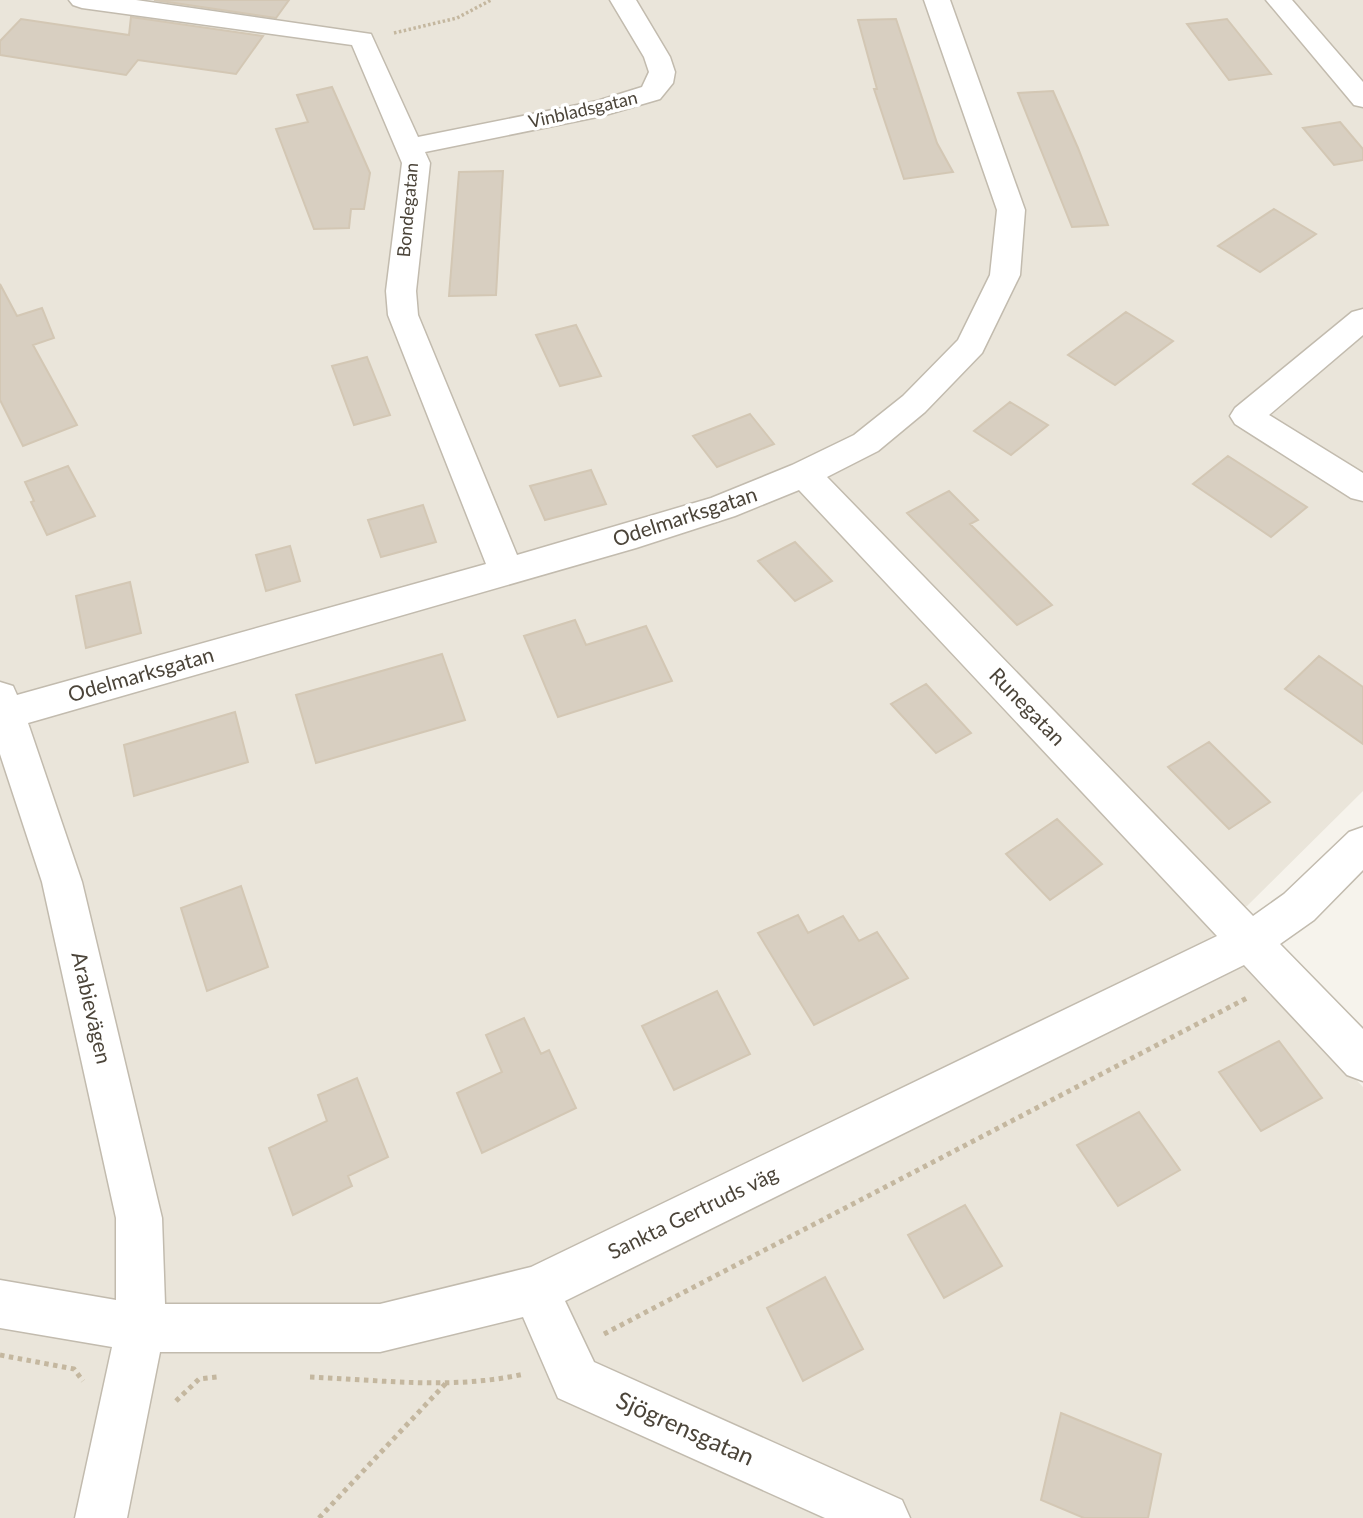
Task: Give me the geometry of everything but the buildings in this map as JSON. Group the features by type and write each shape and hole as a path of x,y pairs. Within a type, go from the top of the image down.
{"street":[{"path":"82,0 362,39"},
{"name":"Vinbladsgatan","path":"410,147 603,108 651,93 660,83 662,72 657,57 623,0"},
{"name":"Odelmarksgatan","path":"4,705 506,571 723,507 804,474 866,443 914,404 971,346 1005,275 1011,210 937,0"},
{"path":"1279,0 1363,99"},
{"name":"Bondegatan","path":"362,39 416,163 401,291 403,315 506,571"},
{"path":"1363,319 1246,415 1363,489"},
{"name":"Runegatan","path":"804,474 1363,1060"},
{"name":"Arabievägen","path":"4,705 62,882 139,1218 141,1328"},
{"name":"Sankta Gertruds väg","path":"0,1304 141,1328 380,1328 536,1290 1250,941 1298,907 1363,845"},
{"name":"Sjögrensgatan","path":"536,1290 576,1380 884,1518"},
{"path":"101,1518 141,1328"}],"path":[{"path":"362,39 436,25 481,8 492,0"},
{"path":"296,1377 507,1380 565,1355 1230,1007 1283,975"},
{"path":"173,1413 176,1399 199,1379 227,1375"},
{"path":"319,1518 448,1381"}],"shaded area":[{"path":"0,0 1363,0 1363,791 1247,906 1206,920 1363,1087 1363,1518 0,1518"}]}
